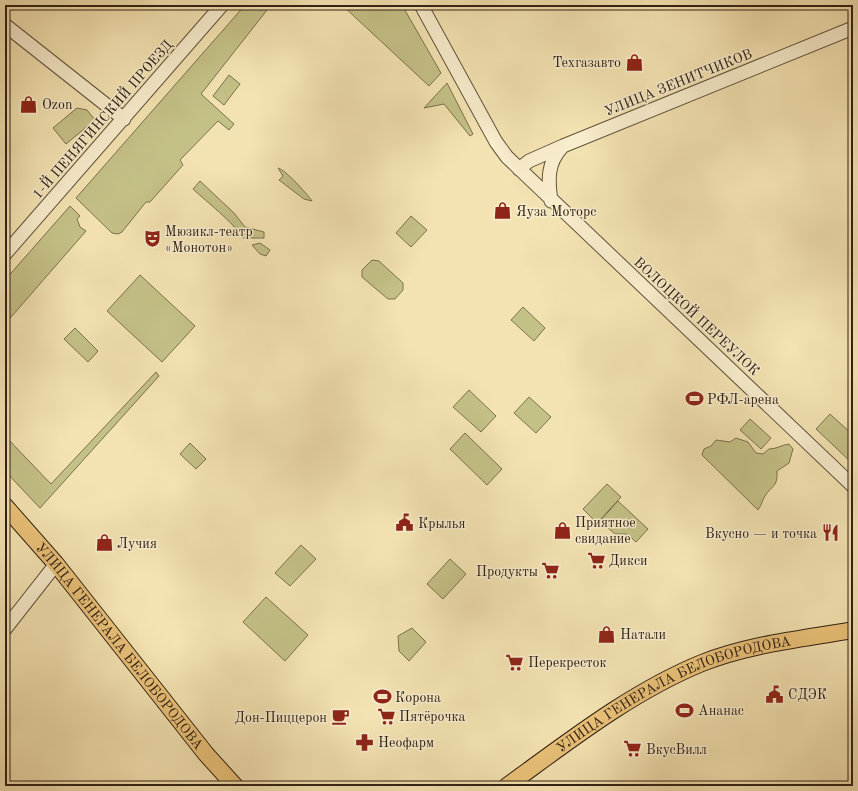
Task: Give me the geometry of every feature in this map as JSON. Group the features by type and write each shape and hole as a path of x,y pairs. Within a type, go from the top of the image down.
{"main road":[{"name":"УЛИЦА ГЕНЕРАЛА БЕЛОБОРОДОВА","path":"5,506 56,564 206,754 235,786"},
{"name":"УЛИЦА ГЕНЕРАЛА БЕЛОБОРОДОВА","path":"507,786 630,700 691,668 728,654 758,647 853,630"}],"street":[{"name":"1-Й ПЕНЯГИНСКИЙ ПРОЕЗД","path":"5,254 222,5"},
{"path":"421,5 496,142 518,170"},
{"path":"5,25 124,119"},
{"name":"УЛИЦА ЗЕНИТЧИКОВ","path":"518,170 529,161 563,146 853,28"},
{"path":"551,201 549,171 552,161 563,146"},
{"name":"ВОЛОЦКОЙ ПЕРЕУЛОК","path":"518,170 853,486"},
{"path":"5,629 56,564"}],"shaded area":[{"path":"245,5 271,5 201,94 234,124 229,130 218,121 180,160 183,165 150,202 146,202 122,232 118,234 112,233 76,198"},
{"path":"342,5 402,5 441,73 429,86"},
{"path":"229,75 240,84 224,105 213,96"},
{"path":"447,83 473,134 470,136 444,104 424,108"},
{"path":"77,108 87,110 95,120 66,144 53,128"},
{"path":"278,168 291,177 312,201 304,199 279,180 283,176"},
{"path":"200,181 234,213 245,227 264,232 264,238 243,238 226,219 193,189"},
{"path":"70,206 80,216 77,219 80,227 86,231 5,324 5,280"},
{"path":"411,216 427,230 411,247 396,233"},
{"path":"260,243 270,250 266,256 260,254 252,245"},
{"path":"372,260 379,261 403,283 403,290 395,299 388,299 362,277 362,270"},
{"path":"140,275 195,326 162,362 107,311"},
{"path":"523,307 545,328 534,341 511,320"},
{"path":"75,328 98,351 88,362 64,339"},
{"path":"156,372 159,376 40,508 5,471 5,436 51,484"},
{"path":"469,390 496,416 481,432 453,407"},
{"path":"529,397 551,417 536,433 514,413"},
{"path":"830,414 853,435 853,464 816,429"},
{"path":"750,419 771,438 761,449 740,430"},
{"path":"465,433 502,469 487,485 450,449"},
{"path":"736,438 748,442 756,453 763,454 769,449 789,444 793,449 789,463 777,471 777,480 763,499 758,510 702,455 704,449 711,446 716,440 730,442"},
{"path":"190,443 206,459 196,469 180,454"},
{"path":"607,484 621,497 597,523 583,509"},
{"path":"618,501 648,529 636,542 627,534 615,534 600,521"},
{"path":"301,545 316,559 290,586 275,573"},
{"path":"450,559 466,574 443,599 427,584"},
{"path":"266,597 308,635 285,661 243,622"},
{"path":"412,628 426,642 409,661 399,651 398,636"}],"place":[{"name":"Техгазавто","path":"634,62"},
{"name":"Ozon","path":"29,104"},
{"name":"Яуза Моторс","path":"503,211"},
{"name":"Мюзикл-театр «Монотон»","path":"152,239"},
{"name":"РФЛ-арена","path":"694,399"},
{"name":"Крылья","path":"405,523"},
{"name":"Приятное свидание","path":"562,530"},
{"name":"Вкусно — и точка","path":"830,533"},
{"name":"Лучия","path":"104,543"},
{"name":"Дикси","path":"596,560"},
{"name":"Продукты","path":"551,571"},
{"name":"Натали","path":"607,634"},
{"name":"Перекресток","path":"515,662"},
{"name":"СДЭК","path":"775,694"},
{"name":"Корона","path":"382,697"},
{"name":"Ананас","path":"685,710"},
{"name":"Пятёрочка","path":"386,716"},
{"name":"Дон-Пиццерон","path":"340,717"},
{"name":"Неофарм","path":"365,742"},
{"name":"ВкусВилл","path":"633,749"}]}
